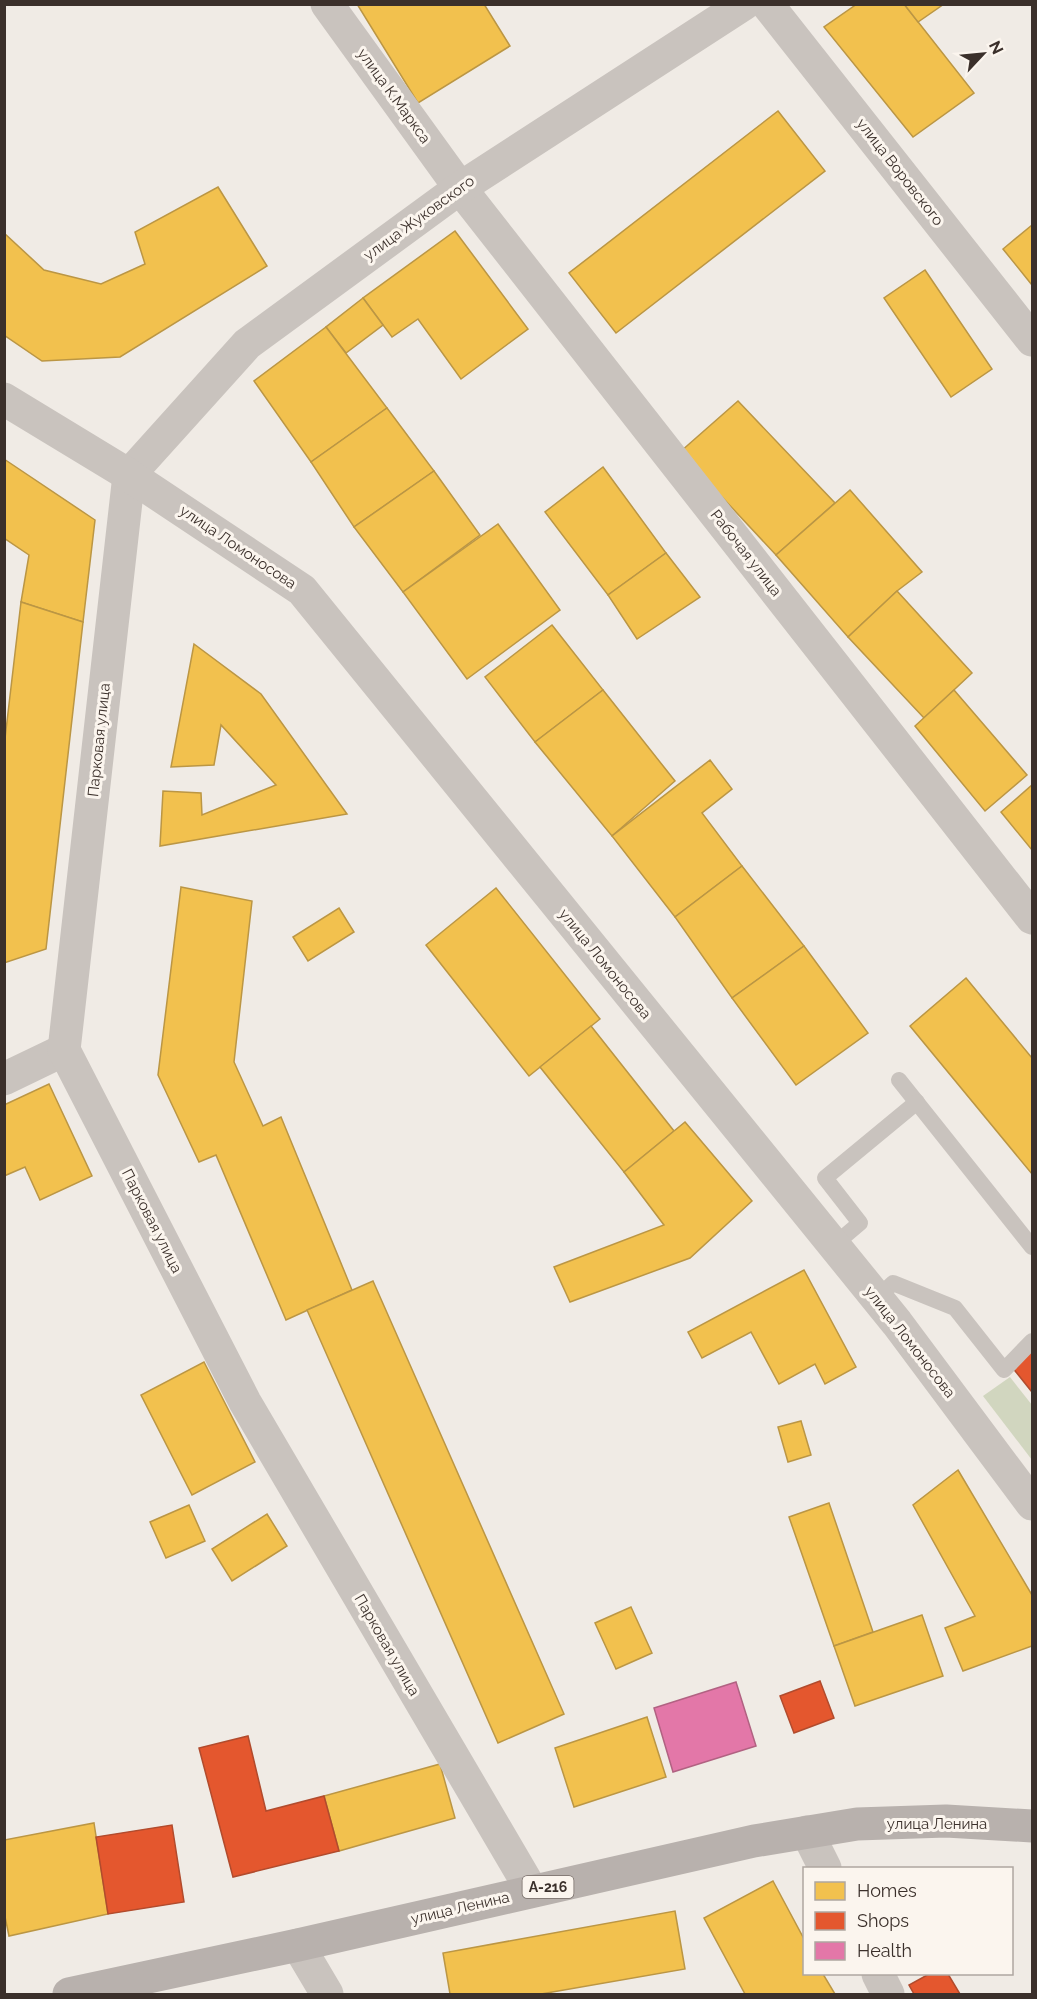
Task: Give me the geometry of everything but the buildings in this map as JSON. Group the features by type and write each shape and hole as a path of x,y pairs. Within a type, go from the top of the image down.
{"main road":[{"name":"улица Ленина","path":"69,1995 754,1840 857,1824 935,1821 1032,1826"}],"street":[{"name":"улица К.Маркса","path":"327,4 460,188"},
{"name":"улица Жуковского","path":"129,474 247,344 460,188 744,4"},
{"name":"улица Воровского","path":"767,4 1032,340"},
{"name":"Рабочая улица","path":"460,188 1032,918"},
{"name":"улица Ломоносова","path":"4,399 129,474 302,590 877,1298 1032,1504"},
{"name":"Парковая улица","path":"129,474 64,1050 245,1402 532,1891"},
{"path":"10,1068 64,1050"},
{"path":"807,1832 824,1867"},
{"path":"298,1945 327,1995"},
{"path":"878,1975 888,1995"}],"lane":[{"path":"899,1080 1032,1247"},
{"path":"834,1245 860,1223 825,1178 917,1102"},
{"path":"877,1298 893,1283 955,1308 1004,1370 1032,1341"}],"green space":[{"path":"1010,1377 1032,1405 1032,1460 983,1396"}]}
